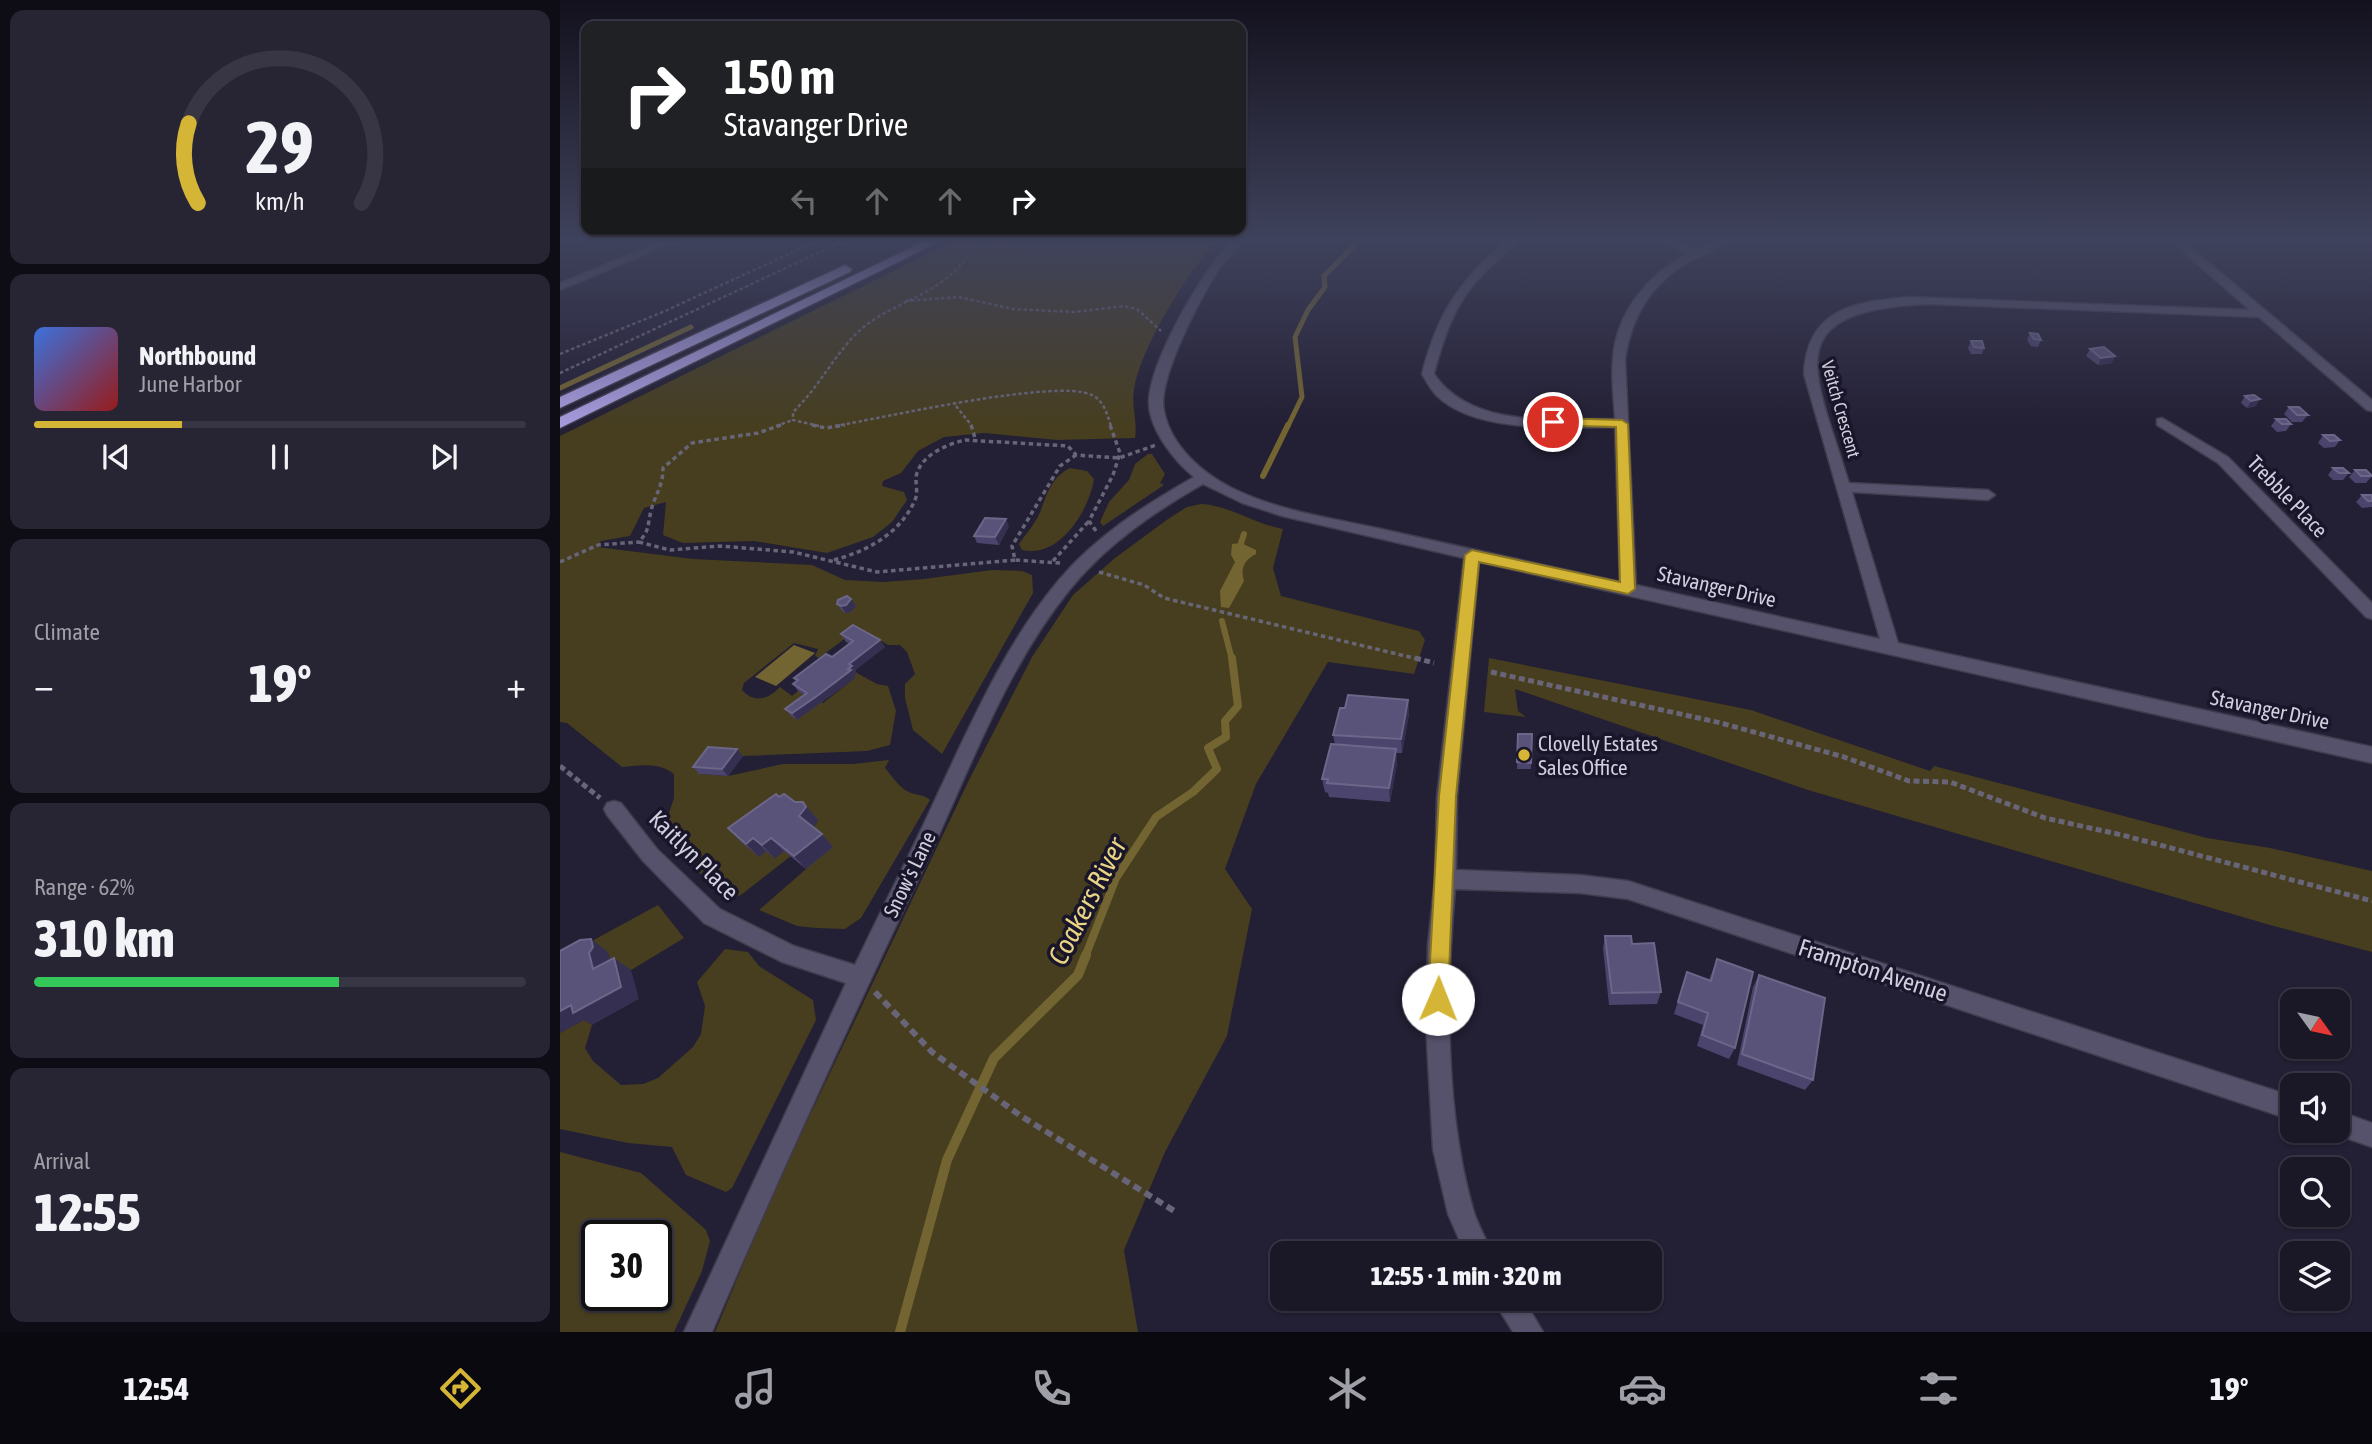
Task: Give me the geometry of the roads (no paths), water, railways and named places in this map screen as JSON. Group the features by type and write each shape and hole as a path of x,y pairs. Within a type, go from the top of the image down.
{"highway":[{"path":"560,404 773,303"},
{"path":"560,424 808,303"}],"street":[{"name":"Stavanger Drive","path":"1195,303 1160,376 1157,416 1182,459 1202,478 1237,496 1288,513 1472,555 2372,755"},
{"path":"1452,303 1444,316 1434,344 1428,374 1443,395 1468,409 1507,419 1622,424"},
{"path":"1628,589 1619,359 1621,334 1626,321 1639,303"},
{"name":"Veitch Crescent","path":"1887,303 1851,310 1825,327 1810,348 1808,359 1810,374 1891,648"},
{"name":"Veitch Crescent","path":"2003,303 2262,314"},
{"path":"2249,303 2372,407"},
{"name":"Trebble Place","path":"2162,422 2223,460 2372,613"},
{"name":"Snow's Lane","path":"698,1332 755,1199 860,977 1000,688 1028,637 1063,586 1080,567 1113,538 1173,494 1202,478"},
{"path":"1845,487 1988,495"},
{"path":"1472,555 1447,796 1445,879 1439,945 1438,1025 1446,1149 1461,1214 1473,1241"},
{"name":"Kaitlyn Place","path":"614,809 650,855 712,916 790,955 860,977"},
{"name":"Frampton Avenue","path":"1445,879 1580,884 1628,890 2280,1104"},
{"path":"2350,1127 2372,1135"},
{"path":"1515,1311 1529,1332"}],"waterway":[{"name":"Coakers River","path":"1288,426 1302,397 1295,337 1313,303"},
{"path":"560,388 691,327"},
{"name":"Coakers River","path":"1263,476 1288,425"},
{"name":"Coakers River","path":"1241,543 1244,534"},
{"name":"Coakers River","path":"1222,621 1232,660"},
{"name":"Coakers River","path":"1085,957 1116,878 1156,817 1193,792 1217,769 1208,748 1226,737 1225,721 1238,706 1232,658"},
{"name":"Coakers River","path":"900,1332 947,1160 994,1058 1078,975 1086,955"}],"place":[{"name":"Clovelly Estates Sales Office","path":"1524,755"}]}
